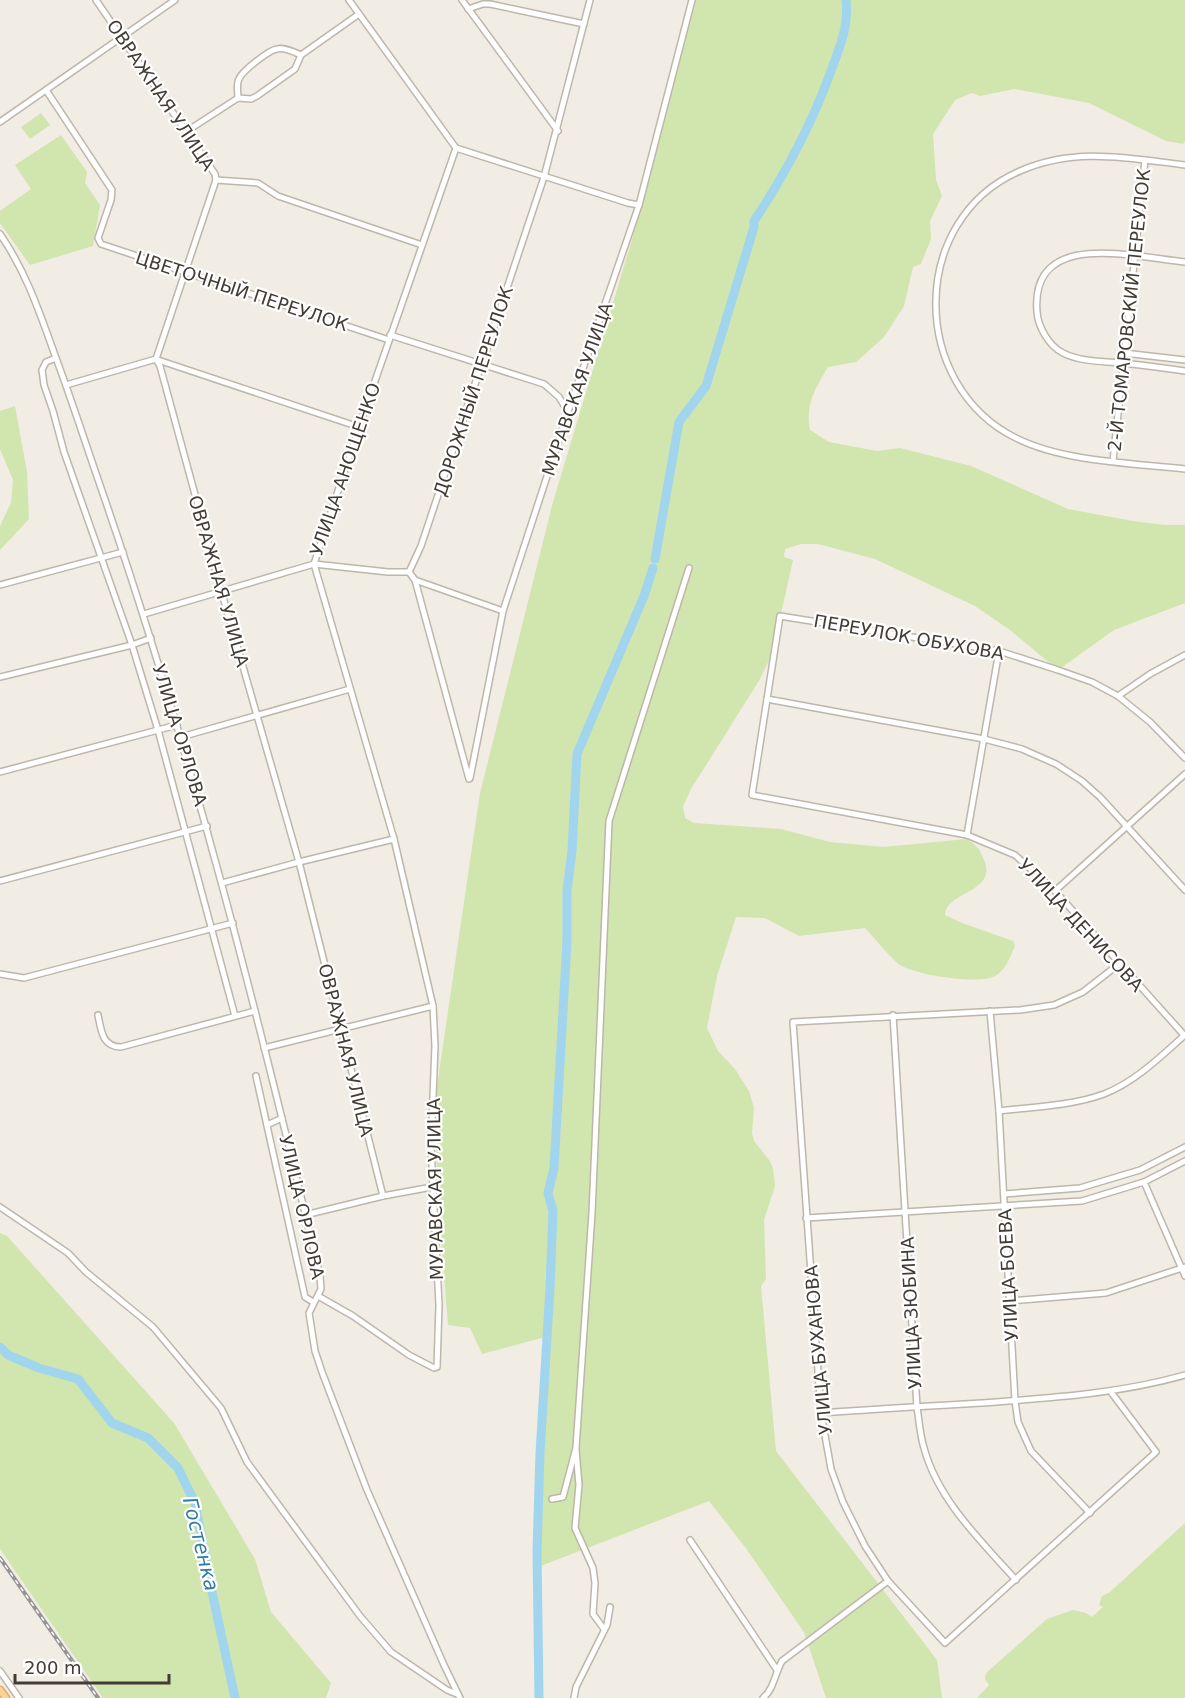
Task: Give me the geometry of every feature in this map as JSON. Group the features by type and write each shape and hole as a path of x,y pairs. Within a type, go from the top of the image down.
{"main road":[{"path":"0,1690 6,1698"}],"street":[{"name":"ОВРАЖНАЯ УЛИЦА","path":"96,0 215,174 216,180 156,359 160,366 299,862 383,1196"},
{"path":"0,122 175,0"},
{"path":"349,0 456,148 639,205"},
{"path":"462,0 558,130"},
{"name":"ДОРОЖНЫЙ ПЕРЕУЛОК","path":"409,572 421,546 544,177 590,0"},
{"name":"МУРАВСКАЯ УЛИЦА","path":"415,580 469,779 503,611 639,205 692,0"},
{"path":"468,9 476,5 490,4 584,24"},
{"path":"187,131 238,98 251,99 281,80 296,69 301,55 359,14"},
{"path":"238,98 238,79 271,51 283,49 301,55"},
{"name":"ЦВЕТОЧНЫЙ ПЕРЕУЛОК","path":"46,90 112,190 111,200 98,238 101,244 390,338 544,384 559,397 568,412"},
{"name":"УЛИЦА АНОЩЕНКО","path":"433,1006 394,839 314,564 456,148"},
{"path":"1185,165 1090,155 1049,160 1017,172 991,188 967,210 949,237 935,287 935,317 939,344 951,374 974,406 992,422 1014,438 1063,455 1185,469"},
{"name":"2-Й ТОМАРОВСКИЙ ПЕРЕУЛОК","path":"1113,461 1146,160"},
{"path":"216,180 258,183 278,196 422,245"},
{"name":"УЛИЦА ОРЛОВА","path":"0,234 26,276 66,385 144,614 207,826 320,1276 321,1288 309,1313 315,1351 367,1490 459,1696"},
{"path":"1185,262 1105,254 1065,257 1043,273 1036,300 1038,320 1048,340 1061,352 1081,359 1185,371"},
{"path":"1124,353 1185,360"},
{"name":"УЛИЦА ОРЛОВА","path":"56,358 46,362 42,370 44,385 64,452 132,645 158,729 235,1016"},
{"path":"66,385 156,359 359,427"},
{"path":"0,585 123,552"},
{"path":"144,614 314,564 409,572 415,580 503,611"},
{"path":"604,1629 594,1614 593,1568 575,1528 579,1485 576,1448 592,1213 609,821 689,568"},
{"name":"ПЕРЕУЛОК ОБУХОВА","path":"767,699 780,616 999,651 1092,682 1118,696 1150,722 1185,758"},
{"path":"0,677 132,645 151,638"},
{"path":"967,835 999,651"},
{"path":"1118,696 1150,674 1185,655"},
{"path":"181,737 350,689"},
{"path":"767,699 984,739 1022,749 1056,764 1082,781 1100,797 1185,890"},
{"name":"УЛИЦА ДЕНИСОВА","path":"767,699 752,795 967,835 1015,855 1055,891 1185,1035"},
{"path":"0,772 177,725"},
{"path":"1055,891 1185,774"},
{"path":"0,881 207,826"},
{"path":"222,883 394,839"},
{"path":"0,974 24,978 233,923"},
{"path":"893,1015 990,1011 1054,1005 1083,992 1119,964"},
{"path":"264,1048 433,1006"},
{"name":"МУРАВСКАЯ УЛИЦА","path":"433,1006 435,1036 431,1147 438,1305 438,1363 434,1368"},
{"path":"98,1015 104,1038 107,1043 116,1047 255,1011"},
{"name":"УЛИЦА БОЕВА","path":"990,1011 999,1111 1018,1422 1031,1451 1090,1513"},
{"name":"УЛИЦА БУХАНОВА","path":"893,1015 793,1022 821,1413 831,1469 843,1502 865,1546 888,1581 945,1643 1016,1580"},
{"name":"УЛИЦА ЗЮБИНА","path":"893,1015 917,1407 924,1449 941,1488 970,1528 1016,1580"},
{"path":"999,1111 1068,1103 1104,1094 1158,1061 1185,1035"},
{"path":"256,1076 305,1297 313,1302"},
{"name":"УЛИЦА ОРЛОВА","path":"267,1125 282,1118"},
{"path":"1004,1194 1080,1188 1140,1170 1185,1147"},
{"path":"806,1218 1083,1201 1144,1182 1185,1161"},
{"path":"1144,1182 1184,1268 1185,1276"},
{"path":"305,1215 383,1196 432,1188"},
{"path":"0,1207 68,1253 86,1272 153,1327 221,1408 247,1462 360,1616 392,1652 459,1696"},
{"path":"1009,1301 1106,1293 1184,1268"},
{"name":"УЛИЦА ОРЛОВА","path":"318,1296 353,1316 409,1355 434,1368"},
{"path":"821,1413 1015,1401 1111,1392 1185,1375"},
{"path":"1016,1580 1156,1452 1111,1392"},
{"path":"552,1499 563,1497 576,1448"},
{"path":"690,1540 777,1670"},
{"path":"763,1698 770,1696 777,1670 782,1661 888,1581"},
{"path":"574,1698 576,1687 604,1629 610,1607"},
{"path":"0,1671 19,1698"}],"green space":[{"path":"694,0 1185,0 1185,141 1183,144 1166,141 1089,103 1014,89 980,96 972,93 955,100 933,134 936,180 942,196 930,221 931,239 921,264 913,267 904,306 884,337 856,362 828,367 812,397 809,421 810,430 829,442 877,451 900,448 971,466 1068,509 1133,521 1185,525 1185,603 1114,630 1058,670 1010,630 975,606 875,559 818,544 801,544 785,549 784,557 793,560 772,654 760,679 691,789 683,806 685,818 694,823 781,829 830,842 883,847 967,839 975,845 984,860 986,871 984,879 978,886 953,901 945,915 1013,941 1015,946 1005,967 995,976 987,979 947,978 900,965 865,928 799,936 765,918 736,917 717,976 707,1028 718,1051 735,1069 749,1091 754,1108 752,1133 754,1141 770,1161 773,1169 775,1186 764,1220 766,1279 761,1286 776,1451 937,1660 942,1698 826,1698 804,1632 745,1547 709,1501 538,1567 545,1337 482,1354 470,1328 448,1325 437,1187 436,1093 480,793 553,502 631,243"},
{"path":"41,113 50,125 30,139 21,127"},
{"path":"61,135 87,172 85,183 100,205 93,246 30,265 0,223 0,211 31,189 15,165"},
{"path":"15,406 27,472 29,519 0,550 0,526 11,503 13,480 0,449 0,411"},
{"path":"0,1233 7,1236 174,1423 255,1559 271,1612 331,1683 326,1698 103,1698 0,1549"},
{"path":"1185,1523 1185,1698 977,1698 989,1685 985,1679 986,1673 1047,1619 1073,1610 1092,1617 1103,1607 1099,1605 1102,1596 1110,1592"}],"waterway":[{"path":"655,559 679,422 706,386 754,221 797,149 823,91 843,36 847,10 846,0"},
{"path":"539,1698 537,1551 553,1211 548,1193 554,1168 567,941 567,891 572,851 577,754 644,596 653,568"},
{"name":"Гостенка","path":"0,1347 8,1355 39,1368 78,1379 112,1423 148,1438 178,1468 195,1503 235,1698"}],"railway":[{"path":"0,1558 98,1698"}]}
